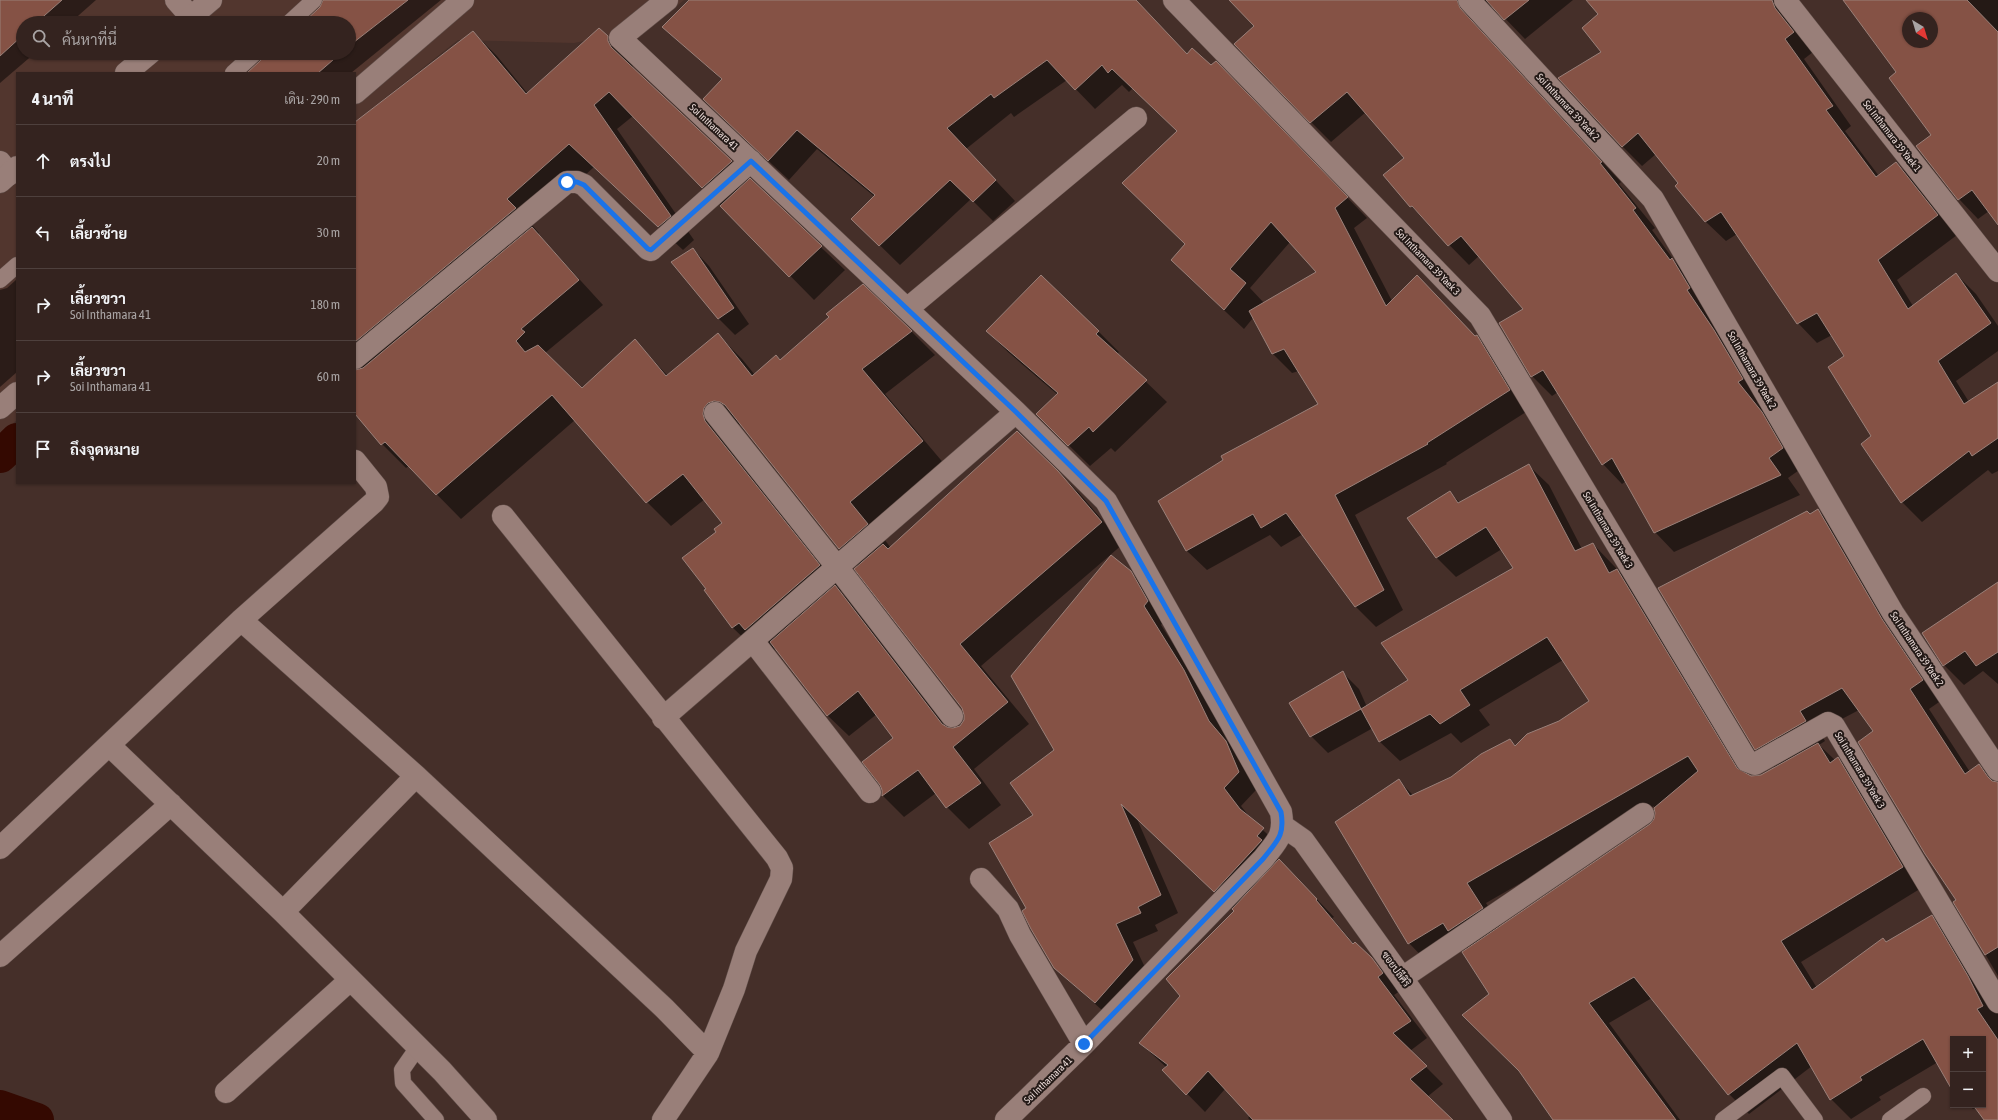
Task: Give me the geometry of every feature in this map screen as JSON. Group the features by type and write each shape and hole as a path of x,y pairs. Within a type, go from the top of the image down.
{"street":[{"path":"176,0 186,16"},
{"path":"193,16 211,0"},
{"path":"356,92 463,0"},
{"name":"Soi Inthamara 41","path":"668,0 620,38 1016,412 1106,501 1281,812 1283,826 1280,838 1263,859 1084,1044 1006,1120"},
{"name":"Soi Inthamara 39 Yaek 3","path":"1174,0 1480,316 1747,761 1755,764 1828,723 1834,726 1998,1002"},
{"name":"Soi Inthamara 39 Yaek 2","path":"1469,0 1653,199 1893,613 1998,770"},
{"name":"Soi Inthamara 39 Yaek 1","path":"1786,0 1998,271"},
{"path":"127,72 142,60"},
{"path":"906,309 1136,118"},
{"path":"356,357 567,182 577,182 584,185 648,249 651,250 751,161"},
{"path":"0,408 16,394"},
{"path":"664,718 1016,412"},
{"path":"715,414 838,568 952,716"},
{"path":"0,848 241,620 374,502 378,492 356,461"},
{"path":"503,516 777,858 782,868 781,879 746,951 734,989 708,1053 663,1120"},
{"path":"241,620 416,776 664,1008 708,1053"},
{"path":"753,640 870,792"},
{"path":"109,745 283,912 418,1048 486,1120"},
{"path":"283,912 416,776"},
{"path":"0,956 171,804"},
{"path":"1402,978 1643,814"},
{"name":"ซอยปลีศิริ","path":"1283,826 1303,840 1501,1120"},
{"path":"981,879 1008,909 1020,934 1084,1044"},
{"path":"226,1092 350,981"}],"lane":[{"path":"297,16 314,0"},
{"path":"234,72 248,60"},
{"path":"0,280 16,266"},
{"path":"418,1048 402,1070 403,1083 436,1120"},
{"path":"1723,1120 1782,1076 1815,1120"},
{"path":"1890,1120 1923,1096"}],"shaded area":[{"path":"0,0 684,0 652,27 574,43 458,40 356,121 356,72 16,72 16,421 0,436"}],"building":[{"path":"0,0 62,0 44,16 16,16 16,41 0,56"},
{"path":"323,0 408,0 356,41 356,16 310,16 320,7"},
{"path":"689,0 1136,0 1187,54 1192,48 1211,65 1216,61 1348,197 1335,208 1386,306 1417,275 1475,336 1477,335 1510,390 1427,443 1428,444 1335,495 1384,590 1355,607 1286,513 1261,528 1253,514 1186,551 1158,501 1223,460 1221,456 1318,404 1284,349 1272,354 1249,311 1316,272 1271,222 1230,269 1246,283 1224,310 1171,260 1185,244 1122,183 1177,131 1112,69 1108,73 1102,65 1075,90 1047,60 994,98 991,94 947,128 996,180 973,202 950,180 879,246 851,219 875,195 797,130 768,161 703,99 722,79 662,27"},
{"path":"1229,0 1457,0 1460,8 1602,162 1600,163 1636,208 1633,210 1670,260 1672,258 1690,288 1687,290 1714,330 1743,379 1738,382 1762,412 1783,448 1769,458 1781,475 1654,533 1612,458 1602,465 1543,370 1531,377 1499,323 1523,309 1461,236 1448,246 1412,206 1410,207 1383,175 1404,158 1347,92 1310,123 1234,44 1254,26"},
{"path":"1486,0 1529,0 1504,20"},
{"path":"1586,0 1772,0 1775,8 1794,32 1785,39 1833,106 1826,110 1876,177 1896,162 1938,215 1878,260 1908,309 1956,273 1991,323 1938,361 1964,404 1998,382 1998,438 1972,456 1969,451 1901,503 1861,444 1871,436 1828,367 1844,356 1817,313 1797,324 1721,212 1705,222 1675,186 1678,183 1638,133 1622,147 1558,78 1601,52 1582,28 1598,14"},
{"path":"1843,0 1967,0 1998,32 1998,225 1972,190 1958,200 1916,146 1931,135 1889,78 1896,72"},
{"path":"599,28 608,36 608,41 611,47 732,161 702,188 609,92 594,105 671,216 658,227 569,144 507,199 516,208 356,341 356,121 473,31 526,94"},
{"path":"261,60 333,60 319,72 248,72"},
{"path":"750,178 822,246 789,277 720,206"},
{"path":"532,227 579,280 521,329 525,332 516,341 525,352 538,345 582,388 635,339 666,376 718,333 752,376 776,355 780,360 829,317 826,314 863,284 912,331 862,369 923,441 850,502 868,524 839,549 725,405 714,401 708,403 704,408 703,414 705,421 820,565 745,630 739,623 732,628 704,590 706,589 682,558 716,532 714,529 722,523 683,474 646,503 552,395 436,495 385,442 381,445 356,415 356,370 363,368"},
{"path":"693,248 734,308 718,319 671,262"},
{"path":"1041,275 1099,331 1096,334 1147,380 1093,432 1089,427 1068,446 1036,414 1058,393 986,331"},
{"path":"1017,431 1058,471 1102,522 960,644 1008,702 953,747 981,783 946,808 918,770 882,796 880,785 862,762 893,738 858,691 827,716 770,642 835,585 942,724 953,728 960,726 964,720 962,708 854,569 883,544 888,549"},
{"path":"1529,464 1575,551 1593,543 1609,573 1617,569 1737,768 1751,776 1761,775 1818,743 1830,763 1838,757 1903,867 1781,941 1812,990 1883,938 1886,942 1932,915 1968,976 1983,1006 1977,1009 1998,1040 1998,1120 1984,1120 1975,1108 1986,1108 1986,1036 1950,1036 1950,1086 1923,1039 1860,1077 1862,1080 1830,1100 1797,1043 1728,1095 1634,977 1589,1003 1676,1120 1553,1120 1519,1071 1462,1015 1489,994 1462,952 1650,824 1654,819 1654,808 1698,771 1688,756 1467,883 1483,908 1448,931 1443,923 1408,944 1335,822 1399,779 1410,796 1451,777 1481,754 1510,739 1515,746 1527,734 1559,721 1589,701 1547,637 1460,690 1470,705 1440,724 1430,714 1379,742 1361,709 1408,680 1381,643 1513,568 1486,527 1436,558 1407,518 1450,491 1458,503"},
{"path":"1818,509 1882,619 1923,680 1910,689 1965,774 1979,764 1992,781 1998,782 1998,947 1985,955 1953,902 1956,900 1925,854 1858,742 1873,731 1842,688 1800,711 1806,721 1755,750 1658,588 1807,511 1810,514"},
{"path":"1111,555 1131,571 1148,601 1144,606 1184,670 1209,721 1226,741 1239,772 1224,788 1240,809 1264,828 1257,836 1262,840 1214,892 1121,804 1161,895 1138,907 1141,913 1116,924 1133,960 1095,1003 1054,968 1022,911 1026,908 989,843 1033,815 1010,783 1054,750 1011,676"},
{"path":"1998,582 1998,652 1976,666 1965,651 1943,666 1922,633"},
{"path":"1343,671 1361,709 1310,737 1289,703"},
{"path":"1279,859 1317,899 1316,900 1353,944 1355,942 1372,958 1383,973 1378,977 1411,1021 1393,1033 1427,1066 1410,1079 1453,1120 1253,1120 1208,1071 1186,1095 1162,1070 1168,1065 1139,1043 1180,996 1166,979 1234,911 1232,909"}],"waterway":[{"path":"0,456 16,441"},
{"path":"0,1107 37,1120"}],"route":[{"path":"567,182 577,182 584,185 648,249 651,250 751,161 1016,412 1106,501 1281,812 1283,826 1280,838 1263,859 1084,1044"}]}
